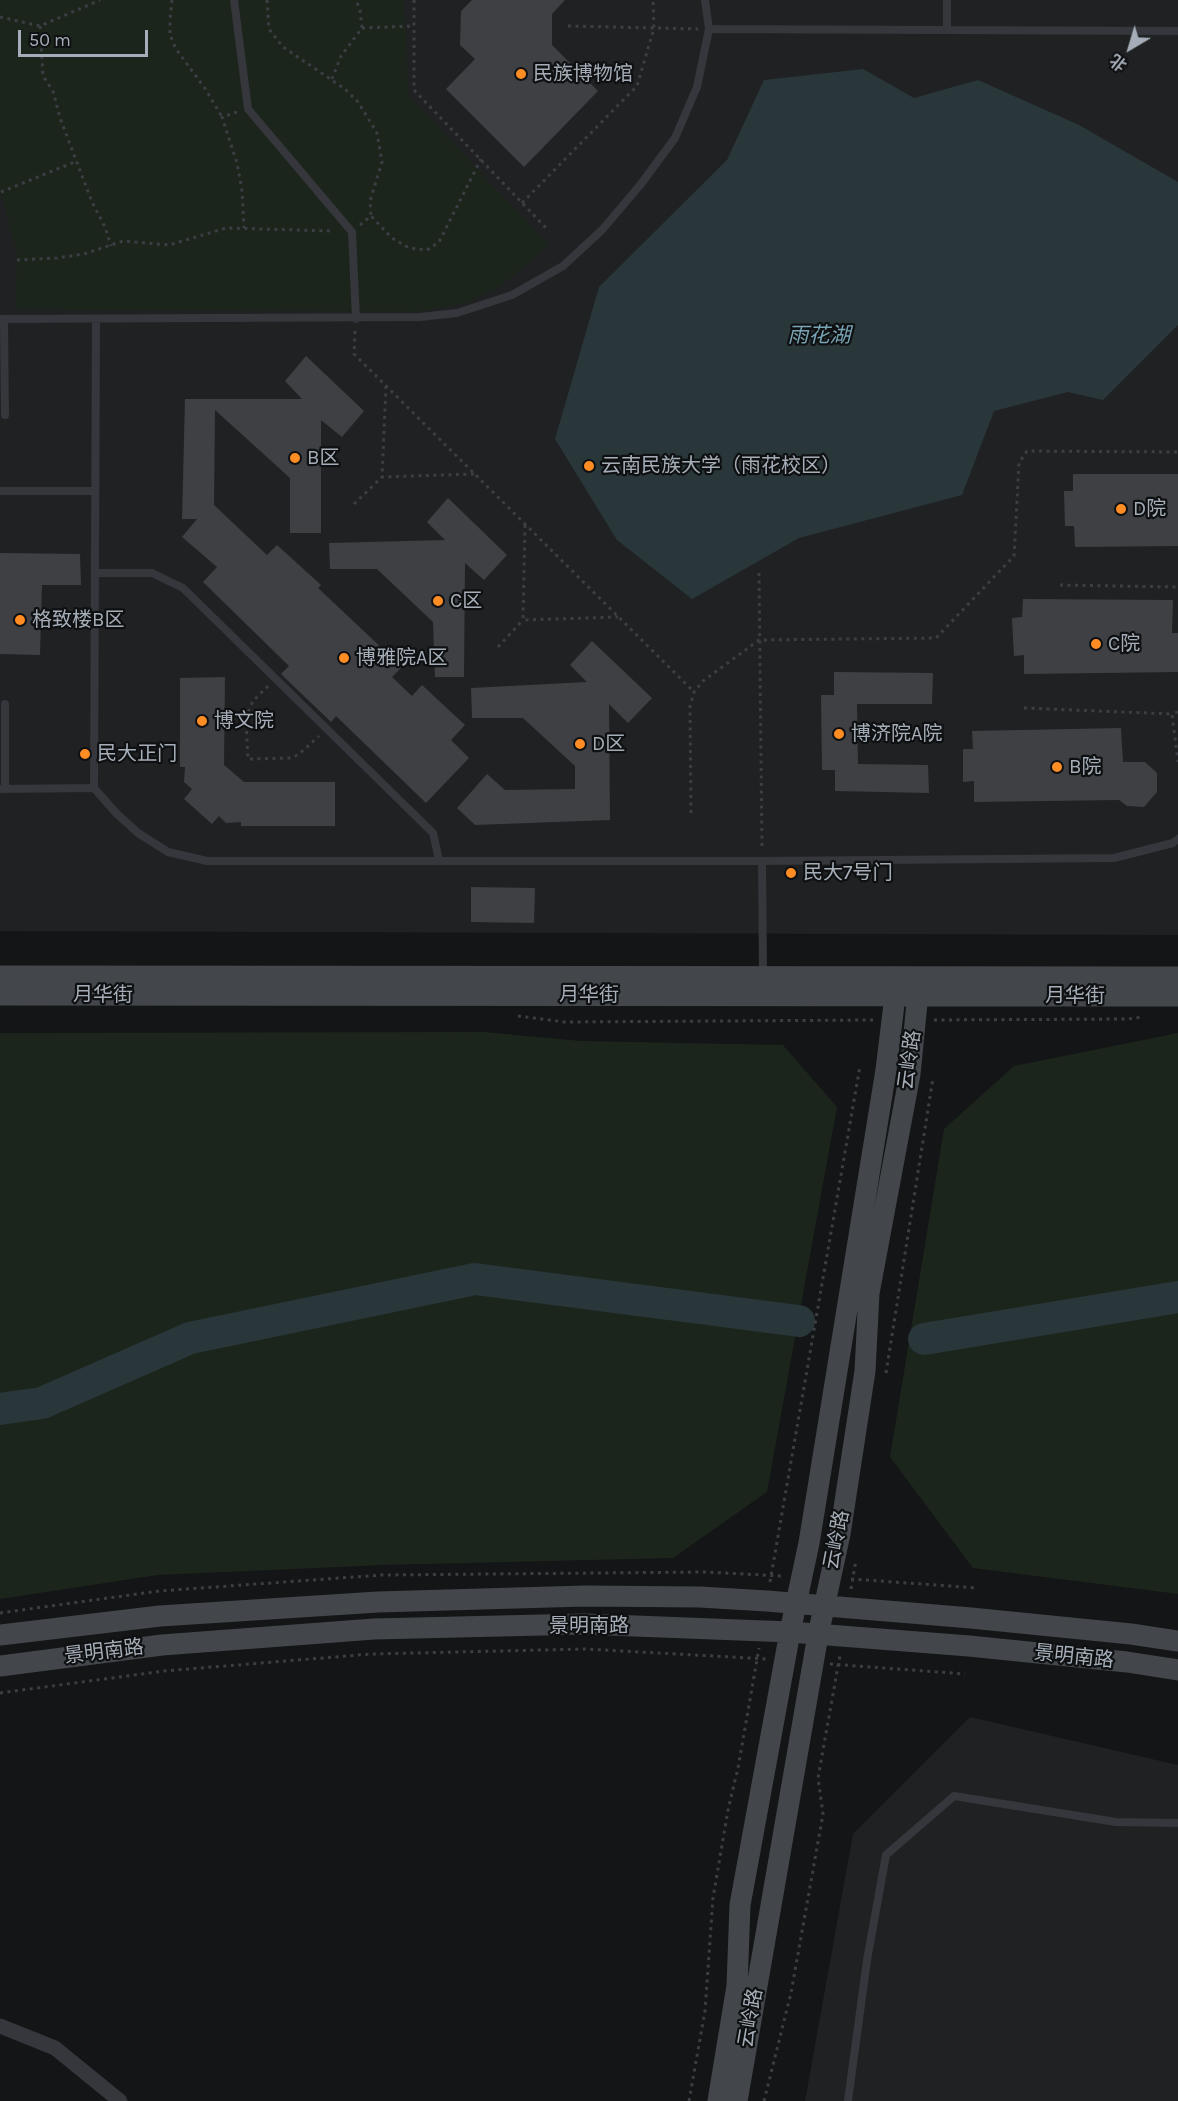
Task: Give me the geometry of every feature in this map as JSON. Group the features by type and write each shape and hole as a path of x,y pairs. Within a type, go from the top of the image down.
{"street":[{"name":"月华街","path":"0,976 763,976 895,986"},
{"name":"月华街","path":"0,995 919,986 1178,977"},
{"name":"云岭路","path":"718,2101 737,1986 740,1905 795,1604 809,1542 860,1239 895,986"},
{"name":"月华街","path":"919,986 1178,996"},
{"name":"云岭路","path":"736,2101 818,1635 840,1534 865,1371 870,1293 910,1074 919,986"},
{"name":"景明南路","path":"0,1635 160,1616 378,1602 585,1596 700,1597 824,1606 994,1620 1178,1641"},
{"name":"景明南路","path":"0,1666 162,1645 374,1629 584,1624 790,1632 980,1647 1127,1662 1178,1670"},
{"path":"0,2026 55,2048 120,2101"}],"lane":[{"path":"234,0 248,109 352,232 356,319"},
{"path":"5,415 2,319 420,317 457,313 513,296 563,266 603,230 675,138 697,87 709,29 705,0"},
{"path":"947,0 947,29"},
{"path":"709,29 1178,31"},
{"path":"96,320 94,788 138,833 168,852 207,861 762,861 1114,858 1173,843 1178,839"},
{"path":"0,491 95,491"},
{"path":"95,573 152,573 183,588 433,833 439,860"},
{"path":"5,704 2,789 94,788"},
{"path":"762,861 763,976"},
{"path":"848,2101 867,1960 886,1855 954,1796 1116,1822 1178,1823"}],"path":[{"path":"0,17 40,26 100,0"},
{"path":"172,0 170,35 176,49 206,90 222,117 237,163 242,190 244,228"},
{"path":"267,0 269,29 283,47 332,79 358,102 377,133 382,162 369,201 371,216 392,238 409,248 427,250 440,242 480,159"},
{"path":"332,79 341,56 362,28 360,10 356,0"},
{"path":"414,0 414,90 549,231"},
{"path":"522,203 637,86 654,28 653,0"},
{"path":"40,26 44,76 53,91 60,118 111,246"},
{"path":"362,28 414,26"},
{"path":"568,26 709,29"},
{"path":"222,117 248,109"},
{"path":"1,192 77,161"},
{"path":"17,260 84,254 123,241 170,245 226,228 352,232 371,216"},
{"path":"356,319 354,354 694,692"},
{"path":"382,477 386,386"},
{"path":"692,813 690,706 694,692 703,681 759,640 936,638 1014,556 1019,463 1027,451 1178,452"},
{"path":"354,504 382,477 475,474"},
{"path":"498,647 523,620 525,524"},
{"path":"759,573 762,861"},
{"path":"1060,585 1178,587"},
{"path":"523,620 618,616"},
{"path":"275,678 253,701 248,712 246,722 248,759 290,758 298,755 326,729"},
{"path":"1024,708 1172,714 1178,712"},
{"path":"1172,714 1178,762"},
{"path":"0,1693 164,1671 371,1654 586,1649 691,1653 785,1660"},
{"path":"813,1663 965,1674"}],"shaded area":[{"name":"云南民族大学（雨花校区）","path":"0,0 1178,0 1178,935 0,931"},
{"path":"0,0 404,0 409,96 549,245 501,286 463,304 416,312 15,309 17,252 0,190"},
{"path":"484,1032 581,1041 783,1045 837,1107 767,1492 673,1558 383,1565 158,1575 0,1599 0,1033"},
{"path":"1178,1033 1178,1594 973,1568 890,1457 944,1129 1014,1066"},
{"path":"970,1717 1178,1765 1178,2101 805,2101 853,1834"}],"water":[{"name":"雨花湖","path":"863,69 914,98 978,80 1079,125 1178,182 1178,325 1103,400 1068,392 994,411 962,495 799,538 692,599 617,540 555,439 599,287 727,160 764,80"}],"building":[{"name":"民族博物馆","path":"472,0 565,0 552,14 552,45 598,91 524,167 446,89 475,59 460,45 461,11"},
{"name":"博雅院A区","path":"306,356 364,411 342,437 321,420 321,533 290,533 290,478 215,410 214,505 267,555 277,545 321,585 318,588 402,667 392,677 412,696 422,685 465,725 451,740 469,758 426,803 336,716 331,722 281,674 289,666 203,582 217,567 182,537 197,519 182,519 185,399 302,399 285,381"},
{"name":"D院","path":"1073,474 1178,474 1178,546 1075,547 1074,526 1065,526 1064,491 1073,491"},
{"name":"C区","path":"448,498 507,555 484,580 465,563 464,677 435,677 433,622 377,569 330,569 329,543 445,540 427,522"},
{"name":"格致楼B区","path":"0,553 80,554 81,585 42,585 40,655 0,654"},
{"name":"C院","path":"1023,599 1173,600 1172,633 1178,633 1178,672 1024,674 1024,655 1014,656 1012,618 1022,617"},
{"name":"D区","path":"592,641 652,698 628,723 609,704 610,820 475,825 457,808 487,774 505,790 575,789 575,766 523,718 472,718 471,688 587,682 570,665"},
{"name":"博济院A院","path":"834,672 933,673 932,704 857,704 858,764 928,765 929,793 835,791 835,770 822,770 821,695 834,695"},
{"name":"博文院","path":"225,677 224,765 244,782 335,782 335,826 241,826 241,822 226,823 219,816 212,824 184,799 192,789 184,782 185,767 180,767 180,678"},
{"name":"B院","path":"1121,728 1123,762 1145,762 1157,773 1157,792 1144,807 1127,806 1119,800 974,802 974,781 963,782 963,749 973,749 972,731"},
{"path":"471,887 535,888 534,923 471,922"}],"waterway":[{"path":"0,1409 42,1403 190,1338 475,1279 799,1321"},
{"path":"924,1339 1178,1297"}],"place":[{"name":"民族博物馆","path":"521,74"},
{"name":"B区","path":"295,458"},
{"name":"云南民族大学（雨花校区）","path":"589,466"},
{"name":"D院","path":"1121,509"},
{"name":"C区","path":"438,601"},
{"name":"格致楼B区","path":"20,620"},
{"name":"C院","path":"1096,644"},
{"name":"博雅院A区","path":"344,658"},
{"name":"博文院","path":"202,721"},
{"name":"博济院A院","path":"839,734"},
{"name":"D区","path":"580,744"},
{"name":"民大正门","path":"85,754"},
{"name":"B院","path":"1057,767"},
{"name":"民大7号门","path":"791,873"}]}
